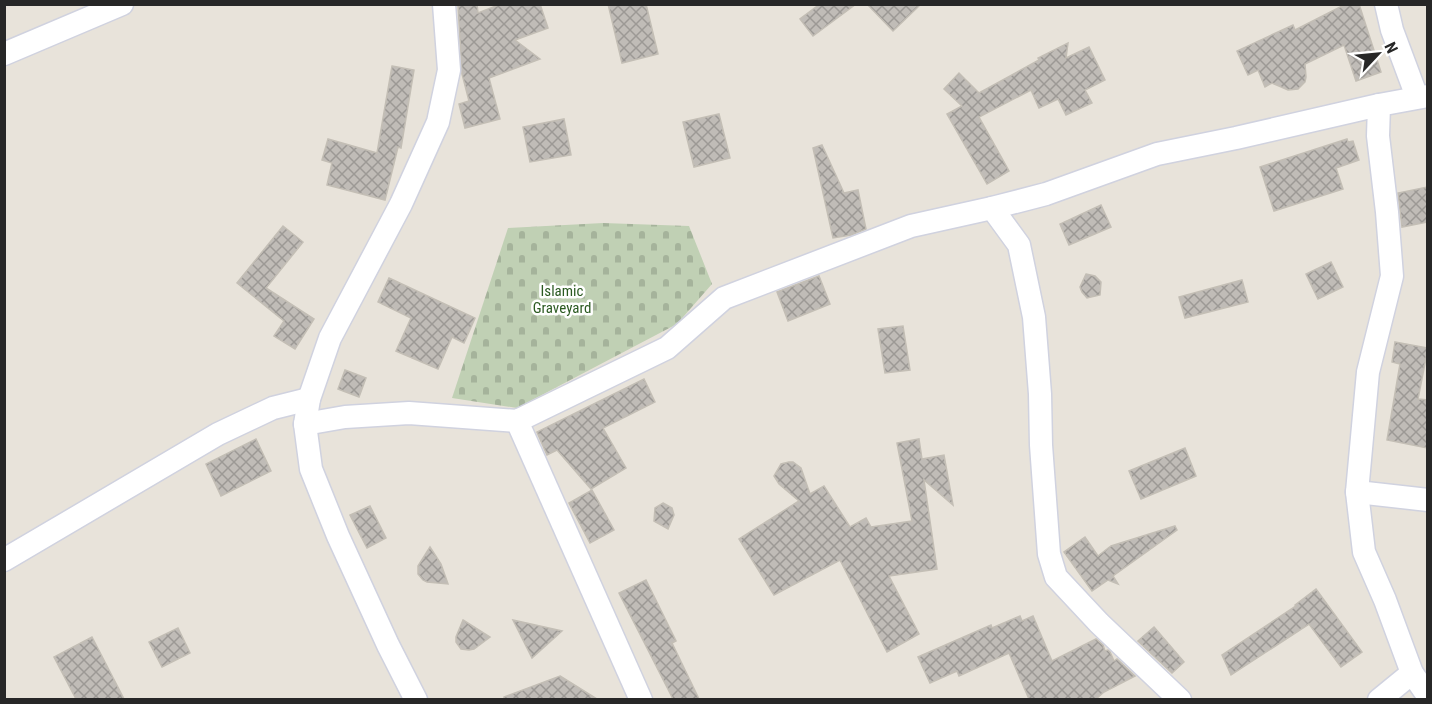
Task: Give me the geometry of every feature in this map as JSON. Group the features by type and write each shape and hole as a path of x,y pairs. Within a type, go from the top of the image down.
{"street":[{"path":"4,54 122,4"},
{"path":"416,699 388,645 333,525 311,469 305,424 309,399 330,338 401,204 438,122 449,70 444,4"},
{"path":"305,424 345,417 409,413 517,422 667,348 724,298 911,226 1046,194 1157,154 1422,97 1392,30 1386,4"},
{"path":"1379,105 1378,136 1392,276 1368,372 1357,492 1364,552 1412,673 1428,696"},
{"path":"992,208 1019,245 1034,317 1049,554 1056,577 1099,623 1180,699"},
{"path":"4,560 218,434 273,408 309,399"},
{"path":"517,422 641,699"},
{"path":"1357,492 1428,500"},
{"path":"1379,699 1412,673"}],"green space":[{"name":"Islamic Graveyard","path":"603,223 689,226 712,284 677,324 517,408 452,398 508,228"}],"building":[{"path":"458,4 477,4 478,13 501,4 540,4 548,28 515,40 540,59 489,78 500,119 465,128 459,104 469,101 462,74"},
{"path":"608,4 646,4 658,54 622,63"},
{"path":"820,4 856,4 813,36 800,19"},
{"path":"867,4 921,4 893,31"},
{"path":"1346,4 1359,4 1381,72 1356,81 1344,45 1305,64 1305,82 1298,89 1288,90 1272,83 1265,87 1258,70 1248,75 1237,51 1293,25 1295,30"},
{"path":"1068,43 1066,58 1089,47 1105,80 1085,90 1092,103 1066,115 1058,99 1039,108 1031,90 979,117 1009,171 987,184 947,114 962,106 944,89 959,73 979,93"},
{"path":"392,66 414,70 401,148 398,147 385,200 327,185 332,163 322,160 328,139 377,153"},
{"path":"719,114 730,158 694,167 683,122"},
{"path":"564,119 571,155 530,162 523,127"},
{"path":"1347,139 1348,142 1353,141 1359,160 1336,168 1343,189 1274,211 1260,167"},
{"path":"822,145 844,193 858,190 866,229 851,235 833,238 813,148"},
{"path":"1428,187 1428,222 1402,227 1398,193"},
{"path":"1101,205 1111,227 1069,245 1060,224"},
{"path":"283,226 303,242 266,288 314,319 295,349 274,336 284,321 237,283"},
{"path":"1331,262 1343,287 1318,299 1306,274"},
{"path":"1086,274 1095,276 1101,282 1100,295 1087,298 1082,292 1080,287"},
{"path":"819,276 830,304 788,321 777,292"},
{"path":"389,278 475,318 464,343 452,337 438,369 396,351 411,318 378,302"},
{"path":"1242,280 1248,302 1185,318 1179,297"},
{"path":"903,326 910,370 885,373 878,329"},
{"path":"1395,342 1428,348 1418,399 1428,400 1428,448 1387,440 1400,364 1392,362"},
{"path":"345,370 366,378 359,397 338,389"},
{"path":"644,379 655,402 603,428 626,468 591,489 557,450 547,455 537,432"},
{"path":"256,439 271,471 221,496 206,464"},
{"path":"919,439 922,459 944,455 953,505 924,480 937,569 889,576 919,634 887,652 840,560 774,595 739,539 799,501 779,484 774,476 781,464 789,462 801,468 810,494 824,486 850,527 866,518 871,527 912,521 897,443"},
{"path":"1185,448 1196,476 1141,499 1129,471"},
{"path":"592,490 614,530 590,543 569,503"},
{"path":"663,503 672,508 674,515 668,529 654,521 655,508"},
{"path":"370,506 386,538 367,548 350,515"},
{"path":"1175,526 1177,530 1113,576 1118,584 1108,580 1092,591 1064,552 1085,537 1098,556 1111,546"},
{"path":"430,547 441,564 448,584 427,582 418,574 418,566"},
{"path":"646,580 676,641 672,643 699,699 673,699 619,593"},
{"path":"1316,589 1362,652 1341,667 1309,624 1231,675 1222,655 1296,606"},
{"path":"1020,616 1022,621 1033,616 1052,661 1096,639 1103,645 1105,651 1110,652 1114,661 1117,659 1135,676 1104,692 1096,699 1029,699 1009,653 959,676 957,671 930,683 918,657 991,625 992,628"},
{"path":"463,620 490,637 474,649 461,649 456,642 456,637"},
{"path":"513,620 562,631 532,658"},
{"path":"1154,627 1184,662 1172,673 1138,641"},
{"path":"178,628 190,653 162,667 149,642"},
{"path":"92,637 124,699 76,699 54,657"},
{"path":"560,676 597,699 504,699 504,697"}]}
